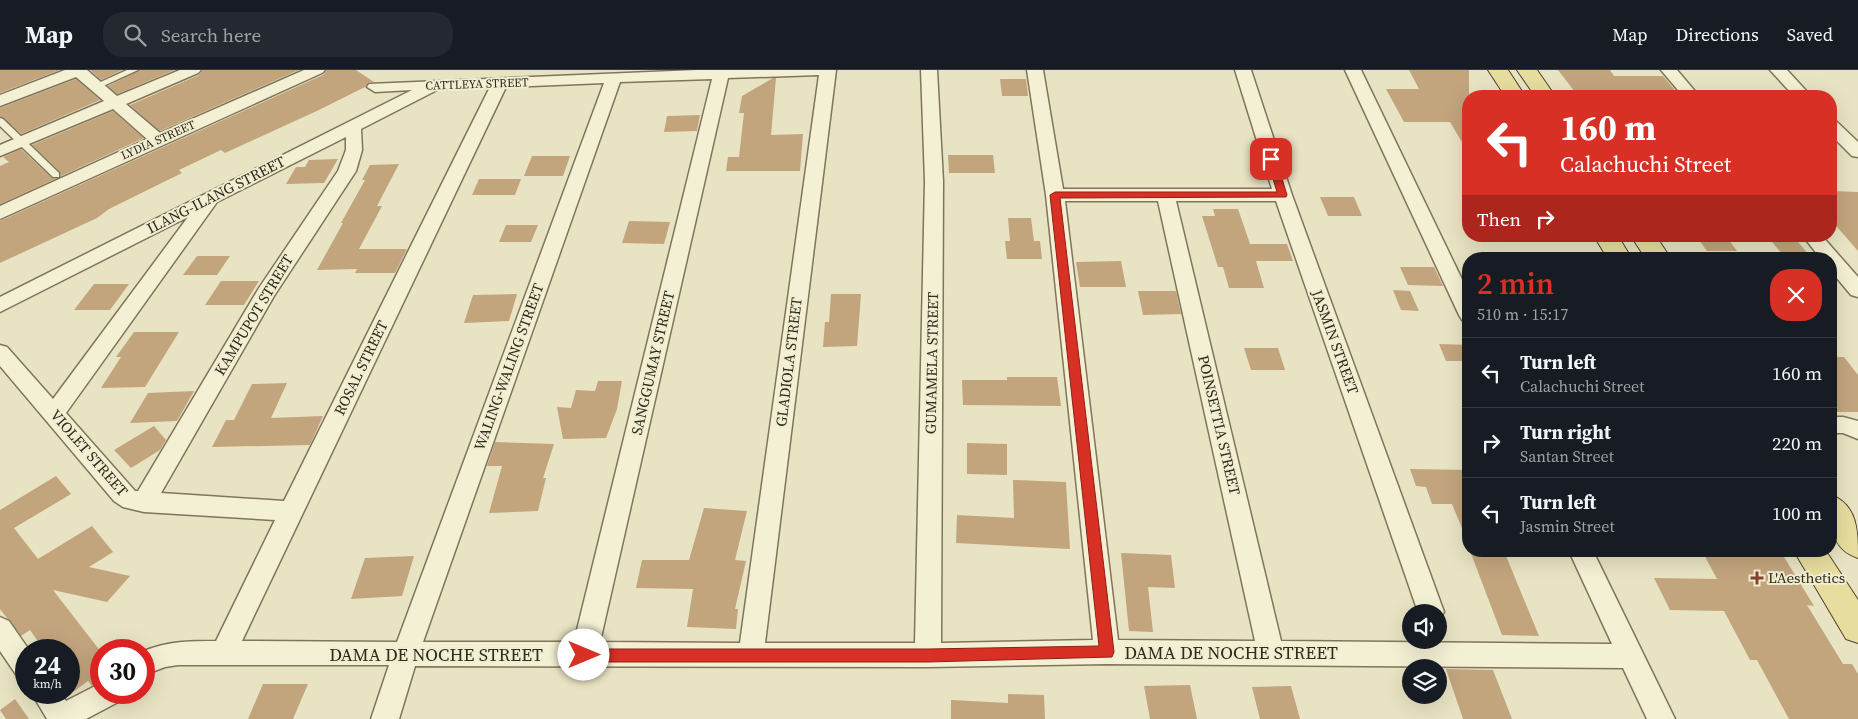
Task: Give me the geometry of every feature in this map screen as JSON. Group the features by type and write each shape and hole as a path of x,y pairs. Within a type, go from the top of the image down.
{"main road":[{"path":"1498,70 1511,90"},
{"path":"1527,70 1541,90"},
{"path":"1837,515 1858,545"},
{"path":"1813,557 1858,628"}],"street":[{"path":"0,101 79,70 158,140"},
{"path":"0,151 193,70"},
{"name":"LYDIA STREET","path":"0,213 158,140 317,70"},
{"name":"CATTLEYA STREET","path":"376,87 613,79 722,72 819,70"},
{"name":"GLADIOLA STREET","path":"751,655 828,70"},
{"name":"GUMAMELA STREET","path":"928,656 934,181 929,70"},
{"path":"1035,70 1055,195 1107,652"},
{"name":"JASMIN STREET","path":"1243,70 1283,195 1428,604"},
{"path":"1353,70 1462,300"},
{"path":"1669,70 1686,90"},
{"path":"1778,70 1797,90"},
{"name":"SANGGUMAY STREET","path":"584,655 722,72"},
{"name":"WALING-WALING STREET","path":"385,719 405,656 613,79"},
{"name":"ROSAL STREET","path":"224,653 291,511 500,83"},
{"name":"ILANG-ILANG STREET","path":"0,306 213,196 433,86"},
{"name":"KAMPUPOT STREET","path":"144,502 266,293 346,171 355,150 356,138 352,127"},
{"path":"1837,131 1858,152"},
{"path":"1055,195 1283,195"},
{"path":"54,413 213,196"},
{"name":"POINSETTIA STREET","path":"1166,196 1272,654"},
{"path":"1817,242 1826,252"},
{"path":"1837,265 1858,290"},
{"name":"VIOLET STREET","path":"0,352 122,494 131,500 291,511"},
{"path":"1584,557 1662,719"},
{"path":"2,637 15,653"},
{"name":"DAMA DE NOCHE STREET","path":"1447,644 1631,656"},
{"name":"DAMA DE NOCHE STREET","path":"155,659 178,653 405,656 928,656 1107,652 1272,654 1402,646"},
{"path":"55,704 66,716 93,704"}],"lane":[{"path":"98,85 134,70"},
{"path":"0,121 56,175"}],"building":[{"path":"0,70 60,70 0,93"},
{"path":"90,70 122,70 101,80"},
{"path":"140,70 175,70 117,94 108,86"},
{"path":"203,70 299,70 160,131 130,105 199,75"},
{"path":"327,70 356,70 374,82 369,82 365,87 319,110 225,153 221,150 179,170 182,173 109,209 97,218 0,263 0,221 323,75"},
{"path":"1409,70 1469,70 1469,90 1462,90 1462,142 1450,122 1404,122 1386,89 1419,89"},
{"path":"1558,70 1610,70 1614,76 1663,76 1675,90 1573,90"},
{"path":"776,78 771,135 803,134 800,171 726,171 728,157 739,157 744,113 739,113 742,96"},
{"path":"76,79 100,100 21,134 0,116 0,108"},
{"path":"1000,79 1026,79 1028,96 1002,96"},
{"path":"113,111 144,138 61,176 60,172 32,145"},
{"path":"700,115 697,131 664,132 667,116"},
{"path":"21,149 55,179 0,204 0,166 9,162 3,157"},
{"path":"948,155 993,155 995,173 949,173"},
{"path":"532,156 570,156 563,176 524,176"},
{"path":"338,159 324,183 286,184 296,167 305,167 309,160"},
{"path":"399,164 377,206 382,206 359,249 407,249 395,273 355,273 357,269 317,270 365,180 362,180 370,165"},
{"path":"479,179 521,179 515,195 472,195"},
{"path":"1837,191 1858,192 1858,251 1837,227"},
{"path":"1320,197 1354,197 1362,216 1328,216"},
{"path":"1213,209 1238,209 1250,244 1287,244 1293,261 1256,261 1264,288 1229,288 1223,267 1218,267 1202,216 1215,216"},
{"path":"1008,218 1031,218 1034,241 1040,241 1042,259 1007,259 1005,241 1010,241"},
{"path":"629,221 670,222 664,244 622,243"},
{"path":"506,225 538,225 531,242 499,242"},
{"path":"1700,242 1730,242 1737,251 1707,251"},
{"path":"1772,242 1798,242 1806,252 1780,252"},
{"path":"197,256 230,256 217,275 183,275"},
{"path":"1121,261 1126,287 1080,287 1076,262"},
{"path":"1400,267 1434,267 1443,286 1408,285"},
{"path":"221,281 259,281 244,305 205,305"},
{"path":"94,284 129,284 110,310 74,310"},
{"path":"1393,290 1410,291 1419,311 1401,310"},
{"path":"1138,291 1176,291 1181,314 1143,315"},
{"path":"517,294 509,321 464,323 473,295"},
{"path":"831,294 861,294 857,346 823,347 825,322 829,322"},
{"path":"134,332 179,332 145,387 101,388 121,357 116,357"},
{"path":"1439,344 1462,345 1462,361 1446,361"},
{"path":"1244,348 1278,348 1285,370 1251,370"},
{"path":"1837,357 1844,357 1858,375 1858,412 1837,412"},
{"path":"1007,377 1057,377 1061,406 963,405 962,380 1007,380"},
{"path":"598,381 622,381 617,409 606,438 563,439 557,407 571,408 576,390 595,391"},
{"path":"287,383 271,418 323,416 310,445 212,447 226,420 234,420 252,384"},
{"path":"194,391 177,421 130,423 148,393"},
{"path":"154,426 166,440 160,450 131,468 114,450"},
{"path":"495,442 554,444 543,478 546,478 538,511 489,513 502,466 487,466"},
{"path":"967,443 1007,444 1007,475 967,474"},
{"path":"1410,469 1462,470 1462,528 1452,504 1432,504 1426,487 1416,486"},
{"path":"56,476 71,494 14,528 38,559 92,526 113,552 89,567 130,576 107,602 53,590 91,639 90,684 88,681 80,687 80,639 36,639 30,630 21,636 0,609 0,510"},
{"path":"1013,480 1066,482 1070,549 956,543 957,515 1014,518"},
{"path":"704,508 747,511 735,560 746,561 735,609 738,609 736,629 687,627 693,589 636,588 642,560 689,560"},
{"path":"1121,553 1171,555 1175,588 1148,587 1153,632 1129,631"},
{"path":"414,556 402,596 351,599 365,558"},
{"path":"1472,557 1506,557 1539,636 1502,635"},
{"path":"1705,557 1784,557 1814,606 1807,605 1843,664 1852,664 1858,674 1858,719 1789,719 1757,660 1750,660 1724,611 1670,610 1654,578 1717,579"},
{"path":"1447,669 1493,670 1512,719 1463,719"},
{"path":"263,684 308,684 293,719 248,719"},
{"path":"1190,685 1197,719 1150,719 1144,686"},
{"path":"1291,686 1300,719 1260,719 1252,687"},
{"path":"1008,694 1044,695 1045,719 951,719 951,700 1008,703"},
{"path":"15,699 15,704 18,704 29,719 6,719 0,710"}],"place":[{"name":"L'Aesthetics","path":"1757,578"}],"route":[{"path":"584,655 928,656 1107,652 1055,195 1283,195 1271,159"}]}
